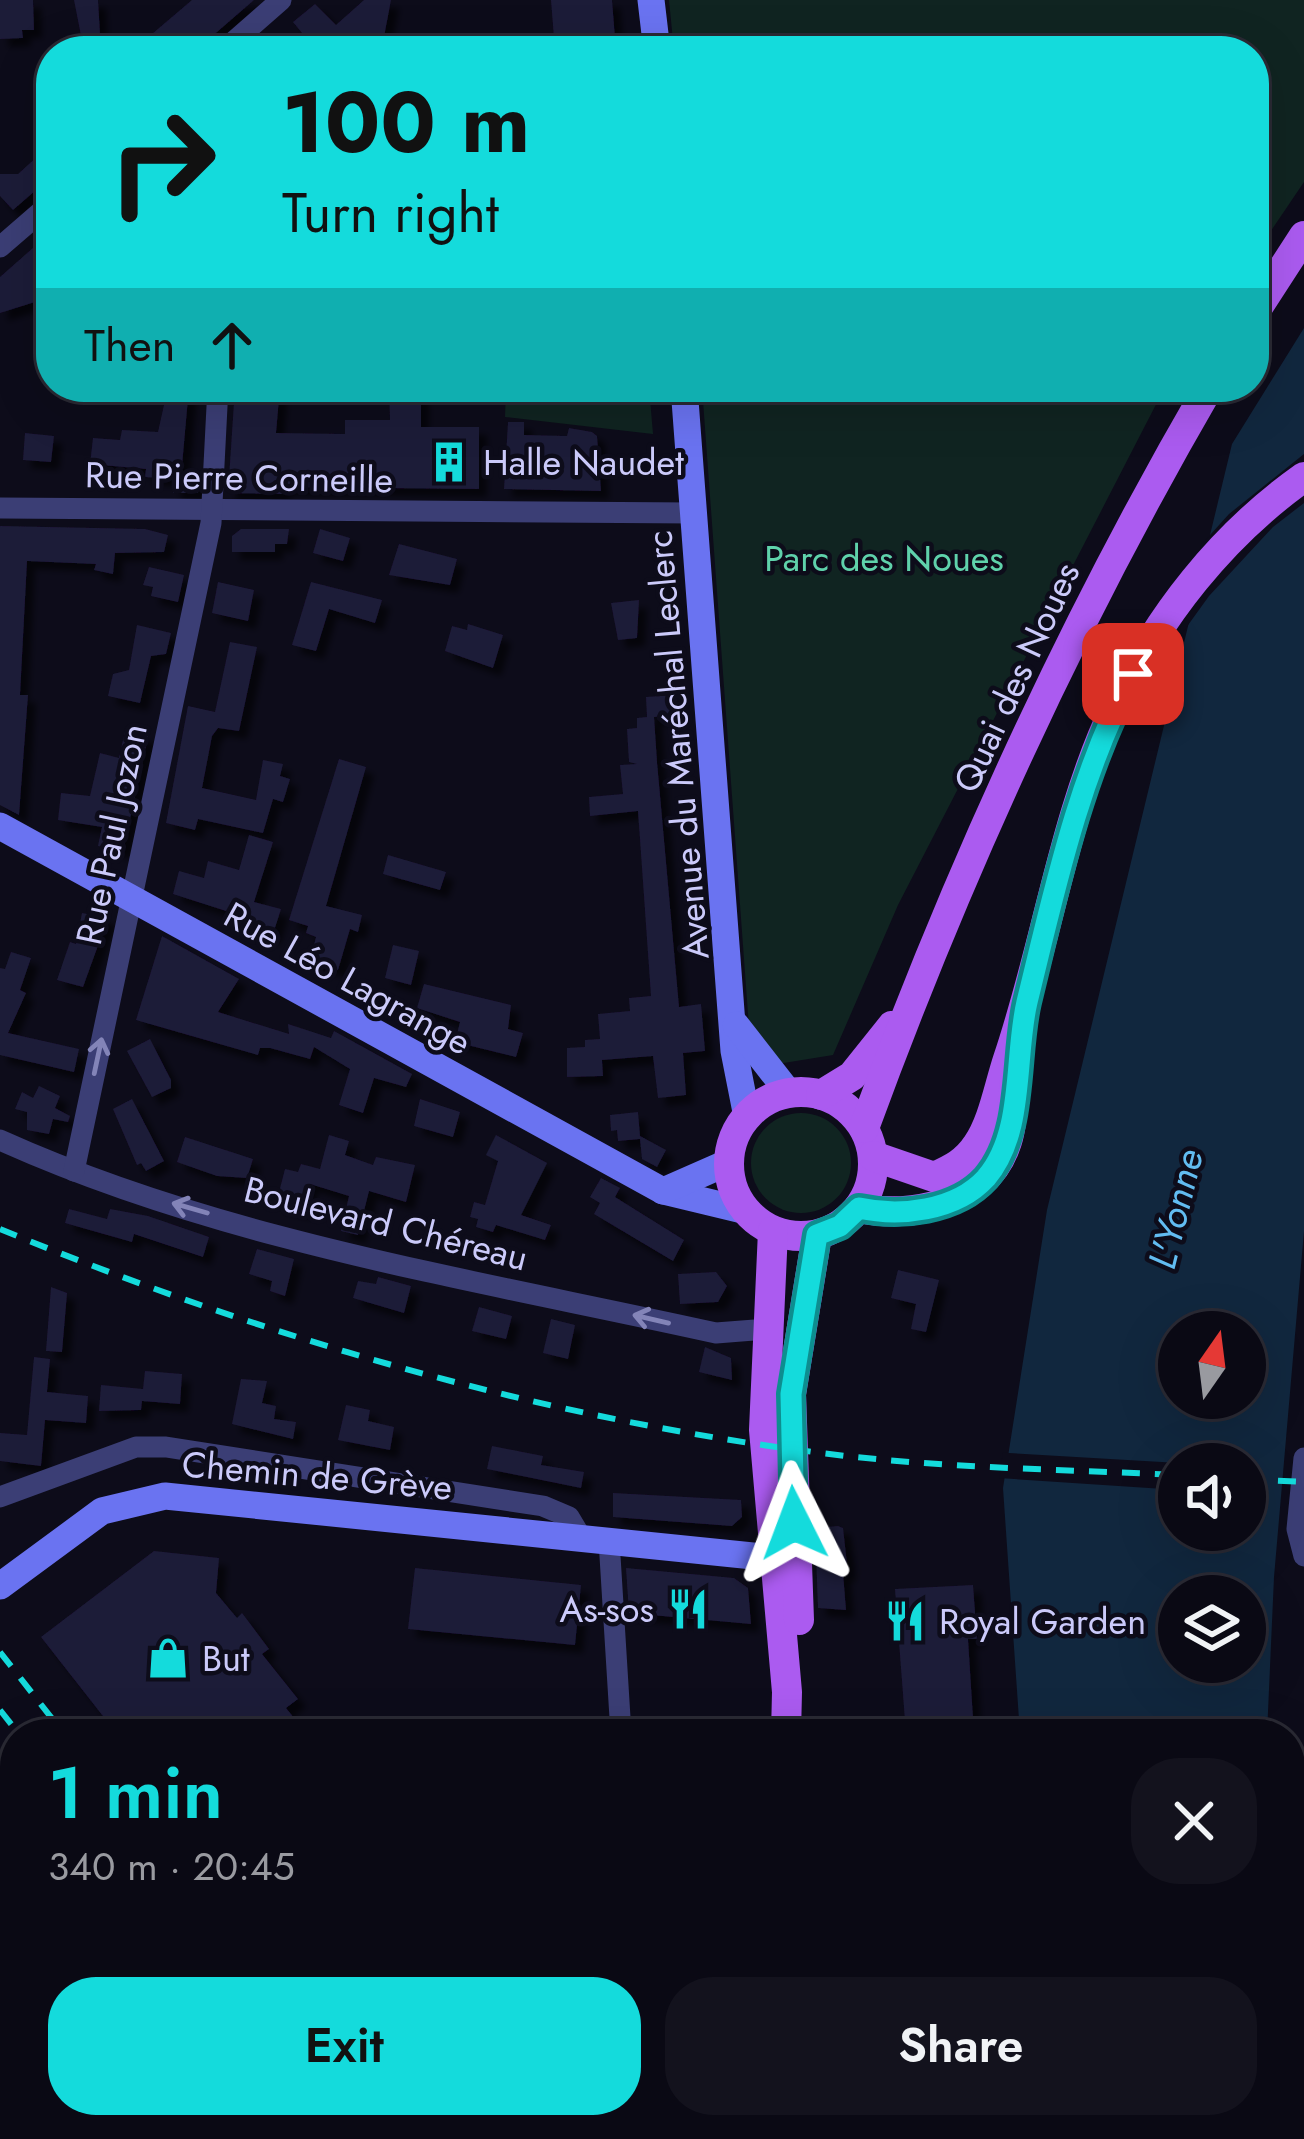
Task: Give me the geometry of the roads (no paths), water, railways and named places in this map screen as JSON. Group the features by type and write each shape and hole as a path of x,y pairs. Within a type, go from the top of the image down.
{"main road":[{"path":"651,0 655,36"},
{"path":"1269,291 1304,236"},
{"name":"Avenue du Maréchal Leclerc","path":"685,402 737,1082 747,1117"},
{"name":"Quai des Noues","path":"908,1008 1121,546 1201,402"},
{"path":"908,1008 868,1142 868,1192 859,1208 840,1226 817,1235 772,1231 746,1211 730,1180 729,1162 747,1117 789,1093 821,1095 838,1102 868,1142 934,1177 961,1165 980,1142 1025,1008 1083,795 1114,710 1153,637 1227,542 1304,476"},
{"name":"Rue Léo Lagrange","path":"0,826 663,1191 746,1211"},
{"path":"821,1095 852,1076 908,1008"},
{"path":"859,1208 886,1214 949,1203 985,1180 1005,1147 1025,1008"},
{"path":"736,1025 789,1093"},
{"path":"663,1191 729,1162"},
{"path":"772,1231 764,1430 785,1719"},
{"path":"803,1719 791,1394 817,1235"},
{"name":"Chemin de Grève","path":"0,1586 102,1511 153,1497 773,1558"}],"street":[{"path":"240,36 281,0"},
{"path":"0,248 36,216"},
{"name":"Rue Paul Jozon","path":"74,1171 211,510 217,402"},
{"name":"Rue Pierre Corneille","path":"0,508 694,513"},
{"name":"Boulevard Chéreau","path":"0,1140 74,1171 269,1230 716,1333 766,1329"},
{"name":"Chemin de Grève","path":"0,1497 136,1447 166,1447 544,1506 569,1517 595,1539"},
{"path":"1304,1458 1297,1529 1304,1556"},
{"path":"595,1539 619,1719"}],"water":[{"name":"L'Yonne","path":"1304,328 1304,1231 1274,1577 1268,1719 1019,1719 1003,1488 1047,1210 1232,444 1258,402 1269,402 1269,384"}],"railway":[{"path":"0,1229 295,1336 498,1393 600,1416 852,1457 1158,1474"},
{"path":"1266,1480 1304,1482"},
{"path":"0,1652 52,1719"},
{"path":"0,1710 7,1719"}],"place":[{"name":"Halle Naudet","path":"449,462"},
{"name":"As-sos","path":"688,1609"},
{"name":"Royal Garden","path":"905,1621"},
{"name":"But","path":"168,1658"}],"park label":[{"name":"Parc des Noues","path":"884,558"}]}
